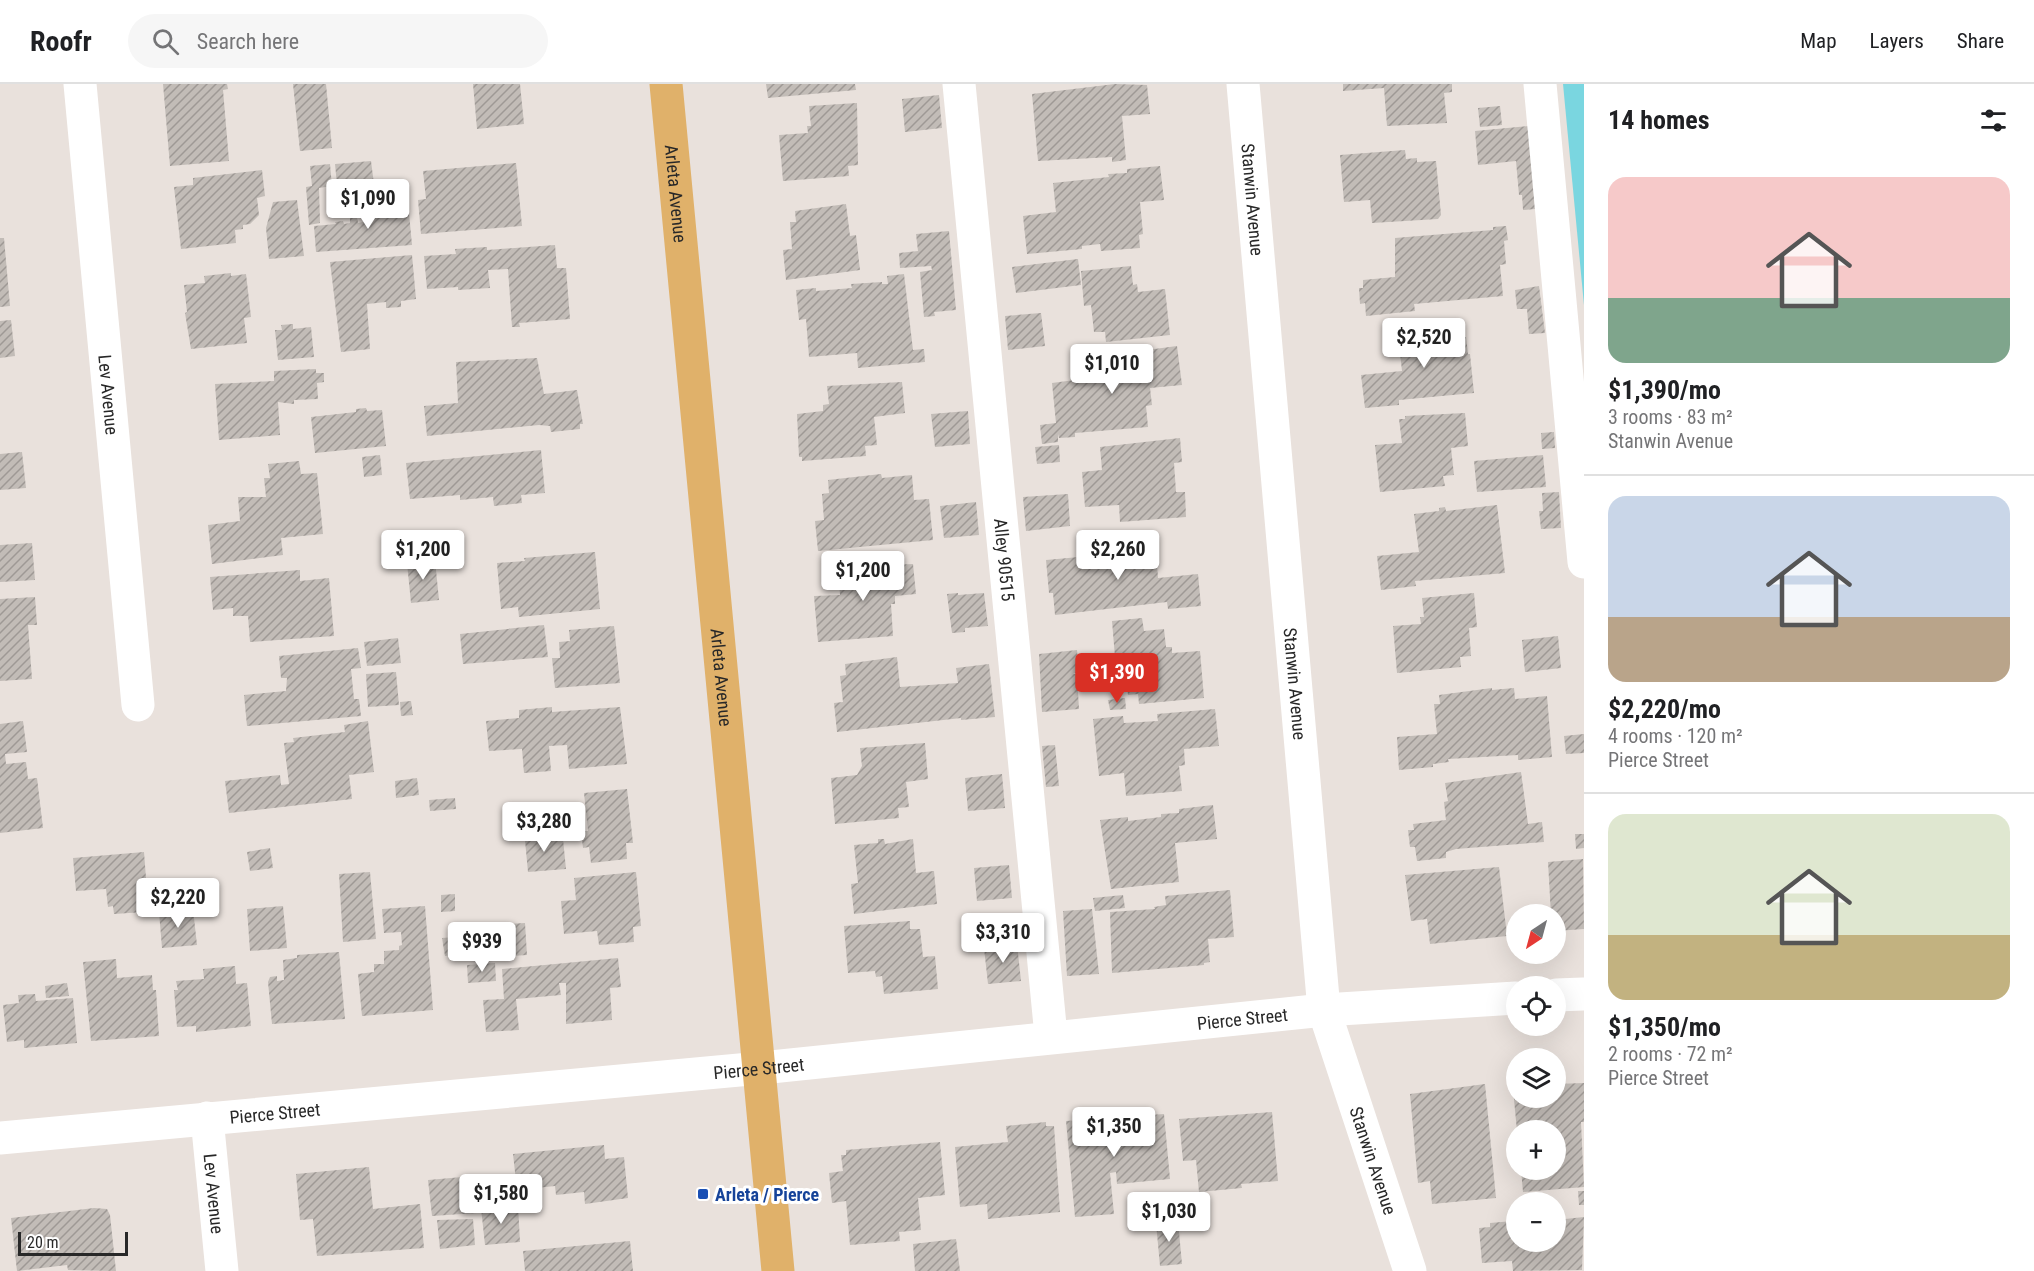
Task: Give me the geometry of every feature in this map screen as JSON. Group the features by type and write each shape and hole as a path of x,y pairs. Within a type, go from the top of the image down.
{"main road":[{"name":"Arleta Avenue","path":"666,84 761,1068 778,1271"}],"street":[{"name":"Lev Avenue","path":"80,84 138,705"},
{"name":"Alley 90515","path":"959,84 1051,1036"},
{"name":"Stanwin Avenue","path":"1243,84 1324,1010 1410,1271"},
{"path":"1540,84 1584,562"},
{"name":"Pierce Street","path":"0,1138 761,1068 1051,1036 1324,1010 1506,999"},
{"name":"Lev Avenue","path":"207,1118 222,1271"}],"water":[{"path":"1563,84 1584,84 1584,305"}],"building":[{"path":"163,84 227,84 228,89 223,90 229,161 170,166"},
{"path":"293,84 326,84 332,148 300,151"},
{"path":"473,84 520,84 524,124 477,129"},
{"path":"766,84 855,84 856,90 768,98"},
{"path":"1115,84 1147,85 1150,114 1122,116 1126,160 1112,162 1112,157 1038,161 1032,94"},
{"path":"1343,84 1452,84 1452,92 1444,93 1447,123 1387,126 1384,88 1343,91"},
{"path":"939,95 942,128 905,132 902,99"},
{"path":"857,103 858,165 848,166 849,176 783,181 779,135 808,133 807,126 811,126 809,106"},
{"path":"1500,106 1502,125 1480,127 1478,108"},
{"path":"1529,126 1535,209 1523,210 1522,195 1519,195 1516,161 1478,165 1475,131"},
{"path":"1405,150 1406,159 1417,158 1417,162 1436,161 1441,215 1438,219 1372,223 1370,200 1344,202 1340,155"},
{"path":"371,161 375,192 338,195 335,164"},
{"path":"516,163 522,226 421,234 418,200 426,199 423,171"},
{"path":"330,164 332,186 319,188 320,223 309,225 306,187 312,186 310,166"},
{"path":"1160,166 1164,200 1140,202 1143,234 1139,235 1140,248 1101,251 1100,244 1082,246 1082,249 1027,254 1023,216 1056,212 1053,183 1109,177 1108,174 1127,173 1127,169"},
{"path":"262,170 265,196 257,198 259,215 250,224 243,225 243,229 235,230 236,243 181,249 174,187 193,185 193,178"},
{"path":"297,200 304,256 269,259 266,228 273,202"},
{"path":"408,202 412,245 316,252 314,226 343,221 344,224 350,223 350,218 357,217 358,223 368,221 366,205"},
{"path":"846,204 850,236 856,235 860,270 786,280 783,250 792,249 790,222 796,222 795,211"},
{"path":"1506,226 1508,240 1504,241 1506,264 1500,265 1503,296 1414,304 1415,311 1366,316 1365,303 1360,304 1359,288 1363,288 1363,280 1395,277 1395,238 1493,230 1493,227"},
{"path":"949,231 956,310 934,312 935,316 924,317 920,272 932,270 931,266 900,268 899,253 918,251 916,234"},
{"path":"0,238 4,238 10,306 0,307"},
{"path":"555,245 557,268 566,268 570,319 519,323 520,327 512,327 508,269 488,270 490,288 427,289 424,256 456,254 455,249 487,247 487,250"},
{"path":"412,255 416,299 401,301 401,307 386,308 386,302 367,304 370,349 341,352 330,262"},
{"path":"1078,259 1081,285 1016,293 1012,267"},
{"path":"1131,266 1133,285 1137,284 1138,292 1165,289 1170,335 1106,342 1105,332 1094,332 1091,305 1084,306 1081,271"},
{"path":"231,273 231,276 246,274 251,317 244,318 247,343 191,349 185,313 187,312 184,285 205,283 204,276"},
{"path":"904,274 913,350 924,349 925,362 858,368 857,353 809,357 806,319 799,320 796,290 852,288 851,284 882,282 882,284 888,284 887,276"},
{"path":"1539,286 1545,333 1529,334 1527,309 1517,309 1515,290"},
{"path":"1041,313 1045,346 1008,350 1005,316"},
{"path":"11,320 15,356 0,358 0,321"},
{"path":"293,324 293,329 311,327 314,357 278,360 275,330 282,330 281,325"},
{"path":"1460,325 1461,337 1466,337 1468,354 1470,354 1474,393 1399,400 1399,405 1365,408 1361,375 1402,371 1399,344 1407,343 1406,330"},
{"path":"1177,346 1182,385 1150,388 1152,405 1146,406 1148,427 1075,433 1075,437 1059,438 1058,434 1058,442 1042,444 1040,425 1056,423 1052,383 1090,378 1088,362 1148,356 1147,350"},
{"path":"537,358 544,394 577,390 583,424 580,424 580,429 551,432 550,426 539,425 427,436 424,406 458,403 456,362"},
{"path":"316,369 316,373 324,373 324,382 317,383 318,399 294,400 294,404 278,402 280,435 219,440 215,384 274,381 274,371"},
{"path":"902,382 905,413 874,417 877,445 865,446 866,456 802,461 802,457 799,457 797,414 823,411 823,405 829,404 827,386"},
{"path":"366,408 367,411 382,410 386,446 315,453 311,417 356,412 356,409"},
{"path":"968,411 970,444 935,447 931,414"},
{"path":"1465,413 1468,446 1451,448 1454,475 1443,476 1445,486 1380,492 1375,445 1402,443 1399,419 1405,419 1405,416"},
{"path":"1554,432 1555,448 1542,449 1541,433"},
{"path":"1180,438 1182,462 1174,463 1176,492 1185,492 1186,517 1120,522 1119,505 1085,507 1082,472 1102,470 1100,447"},
{"path":"1059,445 1060,462 1037,464 1035,447"},
{"path":"541,450 545,493 521,495 522,503 494,506 493,497 460,500 460,495 410,499 406,463"},
{"path":"22,452 26,488 0,490 0,454"},
{"path":"380,455 382,475 364,477 362,457"},
{"path":"1543,455 1546,487 1477,492 1474,461"},
{"path":"299,461 301,474 317,473 323,534 281,538 283,555 212,564 208,525 240,521 238,497 266,497 264,478 270,478 268,464"},
{"path":"881,474 882,478 912,475 914,500 929,499 933,540 818,551 815,521 824,520 822,494 829,493 828,480"},
{"path":"1559,492 1561,528 1541,529 1539,511 1543,511 1542,493"},
{"path":"1068,494 1070,526 1026,531 1023,497"},
{"path":"976,502 979,535 944,538 940,506"},
{"path":"1497,505 1505,573 1415,581 1416,586 1381,590 1377,556 1419,552 1414,514 1439,511 1439,508 1445,507 1446,511"},
{"path":"1148,539 1150,550 1156,550 1158,578 1198,574 1201,606 1168,609 1167,602 1055,615 1053,593 1049,593 1046,560 1079,557 1080,568 1099,567 1096,541"},
{"path":"32,543 35,580 0,582 0,545"},
{"path":"595,552 600,609 519,617 518,607 501,609 497,563 525,561 524,558"},
{"path":"435,560 439,600 411,603 407,563"},
{"path":"913,564 916,594 895,596 895,604 891,604 893,636 818,642 814,596 840,595 838,570 845,570 845,567"},
{"path":"300,570 300,581 329,578 334,636 250,642 248,616 233,616 233,608 213,610 210,577"},
{"path":"958,593 958,595 984,593 988,626 965,628 965,632 952,633 947,594"},
{"path":"1474,593 1477,627 1469,628 1471,656 1460,657 1461,667 1397,673 1393,626 1421,624 1420,617 1424,617 1422,598"},
{"path":"35,597 37,625 28,625 32,679 0,681 0,599"},
{"path":"1142,618 1144,631 1164,629 1166,647 1172,647 1172,653 1200,651 1204,698 1139,704 1138,694 1128,695 1125,668 1116,669 1112,621"},
{"path":"544,625 548,657 463,664 460,634"},
{"path":"614,626 620,683 555,688 552,658 560,658 559,642 570,641 569,630"},
{"path":"1558,636 1561,668 1525,672 1522,640"},
{"path":"398,638 401,663 367,666 364,642"},
{"path":"358,648 361,668 351,669 354,699 359,699 361,716 247,726 244,695 286,691 287,678 281,678 279,656"},
{"path":"1077,650 1079,673 1073,673 1077,675 1079,709 1042,712 1039,654"},
{"path":"897,657 900,687 958,683 956,668 989,664 995,717 961,720 961,718 837,732 834,703 843,702 840,676 846,675 845,664"},
{"path":"396,672 399,705 368,707 366,674"},
{"path":"1492,688 1492,690 1514,688 1515,699 1547,696 1552,757 1518,760 1518,755 1448,759 1449,762 1433,764 1433,767 1399,770 1397,737 1437,734 1434,704 1440,704 1439,695"},
{"path":"1125,698 1126,709 1110,710 1108,700"},
{"path":"411,701 413,715 401,716 400,702"},
{"path":"552,707 552,712 620,707 627,764 569,769 567,745 549,746 551,771 524,773 522,749 489,751 486,721 519,718 519,710"},
{"path":"1215,709 1219,746 1184,749 1185,765 1179,766 1182,791 1126,796 1124,773 1099,776 1093,719 1123,716 1124,723 1158,721 1157,714"},
{"path":"23,721 27,752 5,754 6,764 26,762 28,779 37,778 43,828 0,833 0,724"},
{"path":"368,721 374,772 349,775 352,799 229,813 225,781 280,775 281,785 289,784 284,743 294,742 293,738 345,732 344,725"},
{"path":"1584,734 1584,753 1566,754 1564,736"},
{"path":"925,743 928,779 906,782 909,807 898,808 899,818 835,824 831,778 857,775 862,766 860,748"},
{"path":"1055,745 1059,786 1046,787 1042,746"},
{"path":"1521,772 1528,824 1542,822 1544,842 1456,849 1446,852 1446,858 1417,861 1415,847 1410,847 1408,830 1414,830 1413,824 1446,820 1444,802 1448,801 1445,783"},
{"path":"1002,774 1005,808 968,811 965,778"},
{"path":"417,778 419,795 396,798 395,781"},
{"path":"627,789 633,843 626,843 627,859 591,863 589,847 583,848 581,831 588,831 584,793"},
{"path":"455,798 456,809 430,811 429,800"},
{"path":"1213,805 1217,839 1175,843 1179,882 1111,889 1100,820 1128,817 1128,821 1161,817 1161,814 1179,813 1179,809"},
{"path":"540,829 541,840 563,839 566,869 528,872 524,830"},
{"path":"1575,834 1584,834 1584,848 1576,849"},
{"path":"878,839 884,839 885,844 913,839 916,873 934,871 937,904 854,914 851,884 858,883 854,845 878,843"},
{"path":"270,848 273,868 250,871 247,852"},
{"path":"144,852 148,904 143,904 144,912 114,914 113,906 108,907 106,889 76,891 73,858"},
{"path":"1583,859 1584,929 1566,930 1566,904 1550,904 1548,862"},
{"path":"1009,865 1012,898 977,901 974,868"},
{"path":"1499,867 1506,936 1430,944 1427,919 1411,921 1405,875"},
{"path":"370,872 376,939 343,942 339,874"},
{"path":"636,872 641,926 633,927 634,942 599,945 597,931 564,934 561,901 576,900 574,878"},
{"path":"1230,890 1234,937 1208,939 1210,962 1204,965 1112,973 1110,912 1155,909 1154,907 1166,905 1165,896"},
{"path":"455,894 455,911 441,912 441,895"},
{"path":"1123,895 1125,908 1095,911 1093,898"},
{"path":"283,906 287,948 250,951 247,909"},
{"path":"425,906 433,1010 362,1016 358,974 374,972 374,964 384,964 384,951 399,950 399,946 402,945 401,932 384,933 382,909"},
{"path":"193,909 197,945 162,948 159,912"},
{"path":"1092,909 1099,974 1067,976 1063,911"},
{"path":"910,921 910,929 920,929 923,957 935,956 938,989 884,994 882,976 876,977 875,971 848,973 844,926"},
{"path":"525,923 527,955 495,957 493,925"},
{"path":"455,937 457,954 445,956 442,938"},
{"path":"1017,944 1021,981 988,984 984,948"},
{"path":"339,952 345,1019 272,1024 268,982 270,977 277,976 277,981 284,980 283,960 297,958 297,955"},
{"path":"618,958 621,987 610,988 612,1020 566,1024 566,983 559,983 561,995 516,999 519,1030 486,1032 483,1000 504,999 502,969"},
{"path":"116,959 117,978 152,975 153,990 156,990 159,1036 91,1041 83,962"},
{"path":"495,963 496,981 468,983 467,965"},
{"path":"235,966 236,984 247,983 251,1026 196,1032 196,1026 177,1027 174,990 178,990 176,981 204,979 203,969"},
{"path":"67,983 69,996 46,998 45,986"},
{"path":"35,994 36,1001 73,998 77,1043 24,1048 24,1040 7,1042 3,1005 19,1003 18,995"},
{"path":"1584,1083 1584,1122 1581,1122 1584,1187 1523,1192 1522,1180 1566,1180 1566,1120 1516,1120 1515,1108 1566,1108 1566,1084"},
{"path":"1485,1084 1496,1198 1432,1204 1430,1181 1418,1183 1410,1094"},
{"path":"1272,1112 1278,1181 1241,1184 1242,1188 1199,1192 1196,1160 1183,1161 1179,1119"},
{"path":"1164,1114 1170,1179 1117,1184 1116,1172 1110,1173 1114,1214 1075,1217 1066,1121"},
{"path":"1046,1122 1046,1126 1054,1126 1060,1212 988,1219 987,1204 960,1207 955,1147 1008,1142 1006,1126"},
{"path":"940,1142 945,1195 918,1198 921,1230 899,1232 900,1241 850,1245 846,1201 832,1203 829,1173 843,1171 841,1155 846,1155 846,1150"},
{"path":"604,1145 605,1159 624,1157 628,1198 585,1204 584,1192 556,1195 555,1186 517,1190 513,1154"},
{"path":"369,1167 373,1209 420,1204 424,1248 317,1256 313,1219 300,1220 296,1174"},
{"path":"474,1176 477,1213 432,1216 428,1180"},
{"path":"1578,1191 1584,1191 1584,1205 1579,1205"},
{"path":"1202,1198 1204,1217 1184,1218 1183,1200"},
{"path":"518,1205 520,1242 485,1245 481,1208"},
{"path":"94,1208 107,1209 110,1215 116,1271 68,1270 67,1265 17,1271 11,1218"},
{"path":"1584,1217 1582,1270 1513,1271 1512,1261 1482,1263 1479,1228 1490,1227 1490,1223 1506,1222 1506,1252 1566,1252 1566,1219"},
{"path":"473,1219 475,1245 440,1249 437,1220"},
{"path":"1178,1221 1182,1264 1160,1266 1156,1223"},
{"path":"956,1239 960,1271 915,1271 913,1244"},
{"path":"630,1241 633,1271 525,1271 523,1251"}],"place":[{"name":"Arleta / Pierce","path":"703,1194"}]}
